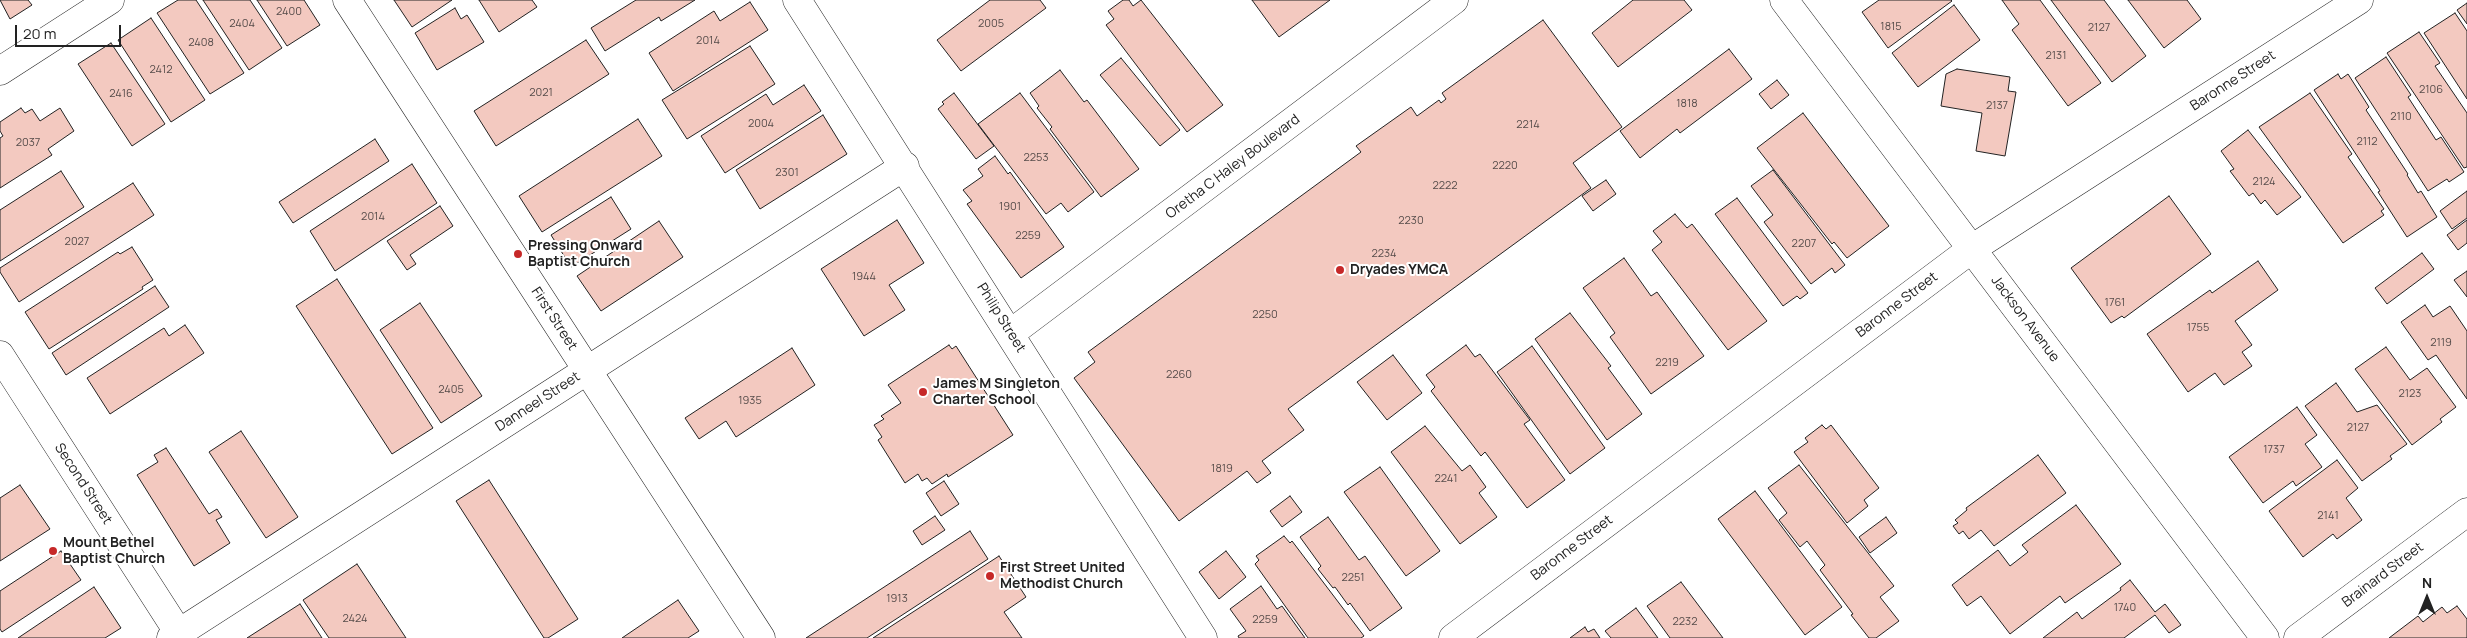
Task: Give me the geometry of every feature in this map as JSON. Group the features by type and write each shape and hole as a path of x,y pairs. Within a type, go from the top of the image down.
{"street":[{"path":"0,71 110,0"},
{"name":"First Street","path":"347,0 760,638"},
{"name":"Philip Street","path":"797,0 905,166 1203,638"},
{"name":"Oretha C Haley Boulevard","path":"1011,333 1454,0"},
{"name":"Jackson Avenue","path":"1784,0 1973,248 2265,638"},
{"name":"Baronne Street","path":"1453,638 1973,248 2359,0"},
{"name":"Danneel Street","path":"177,636 905,166"},
{"name":"Second Street","path":"0,355 177,636"},
{"name":"Brainard Street","path":"2298,638 2467,512"}],"building":[{"path":"0,0 28,0 32,5 10,19"},
{"path":"178,0 196,0 244,73 210,94 157,13"},
{"path":"203,0 250,0 282,48 249,70"},
{"path":"257,0 304,0 320,25 287,46"},
{"path":"394,0 452,0 412,27"},
{"path":"479,0 532,0 537,7 499,32"},
{"path":"636,0 695,0 661,21 659,17 605,51 591,28"},
{"path":"990,0 1040,0 1046,8 961,71 937,40"},
{"path":"1123,0 1129,0 1133,6 1141,0 1223,105 1187,132 1106,25 1114,19 1108,11"},
{"path":"1252,0 1330,0 1279,37"},
{"path":"1633,0 1684,0 1692,10 1618,67 1592,33"},
{"path":"1879,0 1952,1 1888,48 1862,12"},
{"path":"2002,0 2040,0 2101,83 2068,106 2012,30 2019,24"},
{"path":"2051,0 2104,0 2146,56 2112,82"},
{"path":"2128,0 2187,0 2201,19 2164,48"},
{"path":"750,2 768,30 673,91 649,53 714,11 720,21"},
{"path":"2467,3 2467,24 2457,10"},
{"path":"1954,5 1980,40 1918,87 1892,53"},
{"path":"455,8 461,19 467,15 484,42 437,70 415,33"},
{"path":"2455,13 2467,31 2467,99 2424,33"},
{"path":"151,18 205,100 171,122 118,40"},
{"name":"Dryades YMCA","path":"1543,20 1622,127 1573,163 1591,188 1288,409 1304,430 1262,461 1271,473 1257,483 1247,471 1179,521 1074,378 1095,362 1088,352 1361,152 1356,146 1411,107 1417,116 1439,100 1441,103 1446,99 1442,93"},
{"path":"2419,32 2440,63 2435,66 2467,113 2467,167 2464,168 2387,53"},
{"path":"586,40 609,74 496,146 474,111"},
{"path":"111,43 165,124 132,146 78,64"},
{"path":"750,46 775,84 687,139 662,100"},
{"path":"1729,49 1752,79 1680,133 1677,129 1640,158 1620,131"},
{"path":"2386,57 2411,95 2408,97 2436,140 2441,137 2464,172 2449,182 2447,179 2428,191 2355,78"},
{"path":"1121,58 1180,130 1160,146 1100,75"},
{"path":"1957,69 2010,77 2008,91 2016,92 2005,156 1976,151 1982,113 1941,106 1946,74"},
{"path":"1060,70 1084,102 1087,100 1139,169 1101,197 1050,129 1052,127 1037,108 1039,106 1030,93"},
{"path":"2338,74 2341,79 2348,74 2369,107 2366,110 2408,174 2418,193 2421,191 2437,217 2407,237 2378,192 2380,191 2314,90"},
{"path":"1777,80 1789,95 1771,109 1759,94"},
{"path":"804,85 821,111 725,173 701,136 766,94 773,105"},
{"path":"954,93 994,146 976,159 938,109 944,104 942,102"},
{"path":"1020,93 1094,192 1068,212 1061,203 1046,214 978,124"},
{"path":"2310,93 2352,154 2348,157 2384,209 2381,211 2384,215 2343,243 2259,127"},
{"path":"21,108 25,113 32,109 40,121 60,108 74,131 48,149 52,155 0,188 0,138 3,136 0,131 0,122"},
{"path":"1803,113 1889,226 1847,258 1834,242 1832,244 1757,148"},
{"path":"823,115 847,154 760,209 736,170"},
{"path":"638,119 662,156 542,232 519,196"},
{"path":"2248,130 2301,197 2277,215 2265,200 2261,204 2253,193 2249,196 2230,171 2234,169 2221,151"},
{"path":"375,139 389,161 293,223 279,202"},
{"path":"995,156 1008,174 1010,172 1064,247 1021,278 967,204 972,201 963,190 983,176 978,169"},
{"path":"412,164 437,203 335,271 310,231"},
{"path":"1773,170 1845,265 1835,273 1832,268 1811,284 1764,222 1773,215 1751,186"},
{"path":"61,171 84,207 0,261 0,210"},
{"path":"1606,180 1616,194 1593,211 1582,196"},
{"path":"133,183 154,215 19,302 0,272 0,268"},
{"path":"2467,191 2467,218 2452,229 2440,211"},
{"path":"2169,196 2211,254 2124,318 2122,316 2111,323 2071,268"},
{"path":"611,197 631,229 571,267 551,235"},
{"path":"1737,198 1808,293 1800,299 1797,296 1783,306 1715,214"},
{"path":"440,206 453,226 410,255 416,264 407,270 387,241"},
{"path":"1675,214 1687,228 1692,224 1767,321 1728,350 1652,250 1662,242 1653,231"},
{"path":"897,220 924,263 889,285 905,310 864,336 821,269"},
{"path":"2467,220 2467,243 2458,250 2447,235"},
{"path":"659,221 683,257 601,311 577,276"},
{"path":"132,247 153,280 142,287 143,289 49,349 25,312 118,252 120,254"},
{"path":"2422,253 2434,269 2387,304 2375,288"},
{"path":"1624,258 1651,296 1657,292 1704,356 1651,394 1610,337 1615,333 1583,288"},
{"path":"2258,261 2278,290 2235,321 2252,345 2242,352 2252,366 2224,385 2215,373 2188,392 2147,334 2210,290 2212,293"},
{"path":"2467,271 2467,297 2454,280"},
{"path":"337,279 433,428 392,454 296,306"},
{"path":"155,286 169,307 66,375 52,353"},
{"path":"420,303 482,396 441,423 380,330"},
{"path":"2425,305 2433,317 2450,306 2467,331 2467,399 2436,355 2428,360 2401,322"},
{"path":"1570,313 1611,366 1608,368 1642,414 1607,440 1535,339"},
{"path":"185,325 204,353 110,414 87,378 164,328 169,336"},
{"path":"949,345 952,349 956,346 1013,435 948,477 947,474 932,484 927,478 922,481 918,474 905,483 878,440 882,437 874,425 884,419 881,416 901,403 888,385"},
{"path":"1466,345 1475,357 1480,354 1530,420 1524,424 1565,480 1527,508 1485,452 1481,456 1431,391 1435,387 1426,375"},
{"path":"1532,346 1605,448 1570,474 1497,372"},
{"path":"2386,347 2410,380 2427,368 2456,407 2440,419 2442,422 2412,445 2355,369"},
{"path":"792,348 815,385 736,437 726,421 699,439 685,418"},
{"path":"1393,355 1422,393 1387,420 1357,382"},
{"path":"2336,383 2357,412 2377,405 2407,444 2390,456 2392,459 2362,481 2305,406"},
{"path":"2297,407 2317,435 2305,444 2322,467 2296,486 2293,481 2263,503 2229,457"},
{"path":"1822,425 1826,429 1831,425 1879,488 1864,500 1868,506 1847,523 1794,452 1808,442 1805,438"},
{"path":"1425,426 1462,471 1470,465 1486,487 1479,493 1497,517 1460,544 1391,452"},
{"path":"241,431 298,517 266,538 209,452"},
{"path":"166,448 209,514 217,509 222,517 216,520 230,543 194,566 137,475 158,462 154,455"},
{"path":"2038,455 2066,493 1994,546 1981,530 1969,539 1963,531 1959,534 1953,526 1958,523 1955,520 1967,510 1966,508"},
{"path":"2337,460 2358,488 2346,498 2362,520 2337,539 2333,534 2303,557 2269,511"},
{"path":"1799,465 1894,586 1880,597 1899,621 1876,638 1869,638 1851,615 1853,614 1820,570 1825,565 1807,541 1800,547 1779,520 1787,513 1768,488"},
{"path":"1380,467 1440,551 1406,576 1344,492"},
{"path":"489,480 578,619 548,638 544,638 456,501"},
{"path":"944,481 959,504 941,516 926,493"},
{"path":"20,485 50,529 0,561 0,498"},
{"path":"1755,491 1842,607 1805,635 1718,519"},
{"path":"1290,496 1302,512 1282,527 1270,511"},
{"path":"2076,505 2121,564 2065,603 2060,596 2010,634 1981,596 1967,606 1952,585 1998,550 2010,566 2028,552 2022,545"},
{"path":"935,516 945,530 922,545 913,531"},
{"path":"1328,517 1359,560 1365,556 1402,608 1370,631 1350,603 1348,605 1335,587 1333,588 1318,569 1321,566 1300,537"},
{"path":"1886,517 1897,533 1870,553 1859,537"},
{"path":"970,531 988,559 867,638 806,638"},
{"path":"1284,536 1290,543 1292,541 1364,636 1361,638 1308,638 1255,564 1259,560 1256,556"},
{"path":"61,551 81,580 2,632 0,629 0,591"},
{"path":"1226,551 1246,577 1219,599 1199,572"},
{"name":"First Street United Methodist Church","path":"999,556 1026,597 1004,612 1022,638 873,638"},
{"path":"357,564 406,638 329,638 303,600"},
{"path":"2130,580 2155,612 2165,604 2181,625 2169,633 2155,615 2124,638 2043,638 2077,612 2082,619 2121,590 2120,588"},
{"path":"1681,582 1723,638 1670,638 1647,606"},
{"path":"1261,586 1277,609 1282,606 1305,638 1239,638 1238,636 1246,631 1230,609"},
{"path":"94,587 121,628 105,638 18,638"},
{"path":"678,600 699,631 688,638 622,638"},
{"path":"300,604 322,638 247,638"},
{"path":"2457,606 2467,619 2467,638 2389,638 2418,616 2423,622 2442,607 2447,613"},
{"path":"1636,608 1658,638 1611,638 1605,631"},
{"path":"1585,627 1588,632 1594,629 1600,638 1570,638"}],"place":[{"name":"Pressing Onward Baptist Church","path":"518,254"},
{"name":"Dryades YMCA","path":"1340,270"},
{"name":"James M Singleton Charter School","path":"923,392"},
{"name":"Mount Bethel Baptist Church","path":"53,551"},
{"name":"First Street United Methodist Church","path":"990,576"}]}
